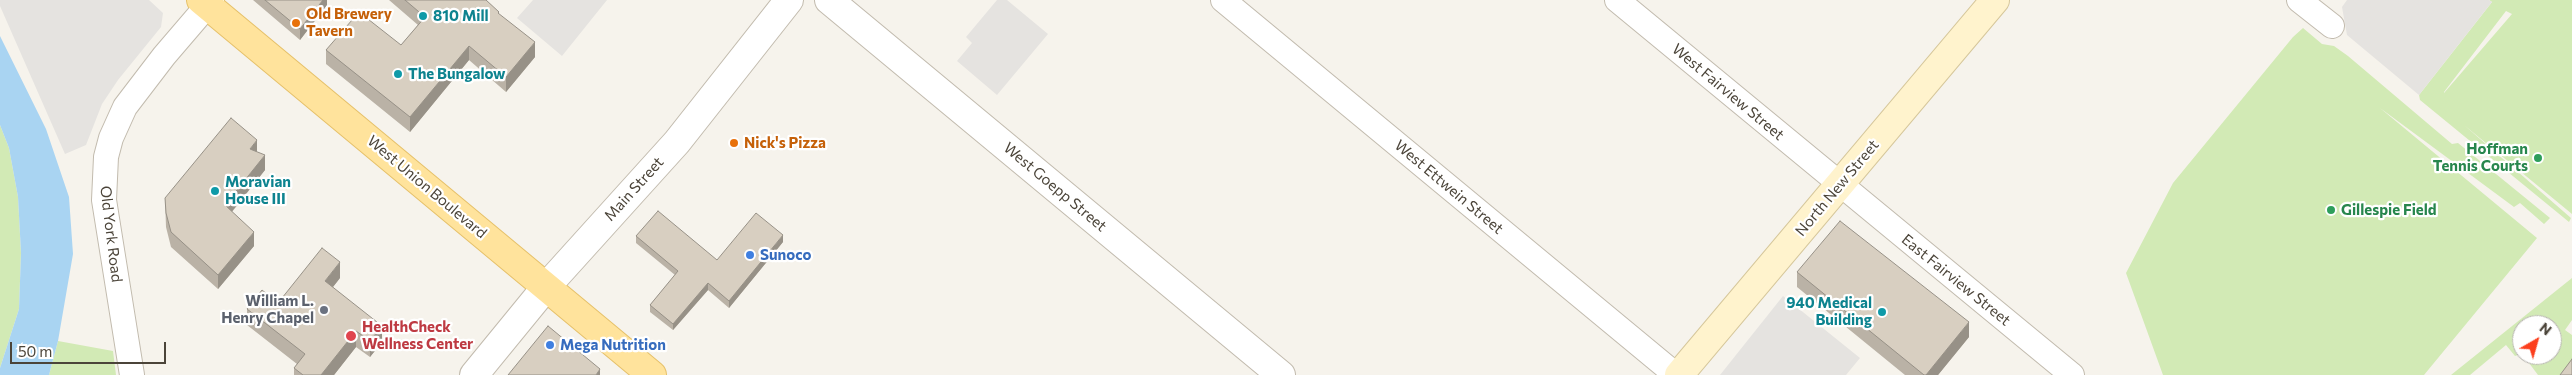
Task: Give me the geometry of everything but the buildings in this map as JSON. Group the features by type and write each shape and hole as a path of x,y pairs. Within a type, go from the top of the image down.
{"main road":[{"name":"North New Street","path":"1678,375 1995,0"},
{"name":"West Union Boulevard","path":"207,2 652,375"}],"street":[{"name":"Main Street","path":"474,375 546,287 676,142 789,0"},
{"name":"West Goepp Street","path":"829,0 1281,375"},
{"name":"West Ettwein Street","path":"1223,0 1678,375"},
{"name":"West Fairview Street","path":"1617,0 1839,185"},
{"path":"2299,0 2332,26"},
{"name":"Old York Road","path":"132,375 104,200 106,157 111,138 125,107 207,2"},
{"name":"East Fairview Street","path":"1839,185 2072,375"}],"green space":[{"name":"Hoffman Tennis Courts","path":"2489,0 2572,0 2572,214 2464,125 2571,218 2569,222 2420,100 2419,95 2492,2","holes":["2506,11 2512,14 2444,93"]},
{"name":"Gillespie Field","path":"2303,28 2322,44 2334,46 2348,56 2452,144 2458,143 2550,218 2544,224 2520,203 2514,207 2380,108 2537,238 2424,375 2163,375 2126,273 2173,183 2293,37"},
{"path":"0,125 9,148 18,197 21,253 19,309 0,368"},
{"path":"2572,278 2572,320 2565,330 2572,335 2572,367 2562,375 2538,375 2530,365 2562,365 2562,315 2526,315"},
{"path":"2512,326 2512,352 2506,345 2470,375 2451,375"},
{"path":"58,341 113,351 116,375 49,375"}],"shaded area":[{"path":"0,0 149,0 163,13 161,27 118,80 102,104 86,145 65,154 0,6"},
{"path":"533,0 607,0 562,56 517,18"},
{"path":"997,0 1007,0 1048,34 997,95 957,61 972,43 966,37"},
{"path":"2347,0 2489,0 2492,2 2419,95 2347,35 2342,7"},
{"path":"1783,296 1860,358 1846,375 1720,375"}],"water":[{"path":"0,36 46,129 69,197 73,254 58,341 49,375 0,375 0,368 19,309 21,253 18,197 9,148 0,125"}],"place":[{"name":"810 Mill","path":"423,16"},
{"name":"Old Brewery Tavern","path":"296,23"},
{"name":"The Bungalow","path":"398,74"},
{"name":"Nick's Pizza","path":"734,143"},
{"name":"Hoffman Tennis Courts","path":"2538,158"},
{"name":"Moravian House III","path":"215,191"},
{"name":"Gillespie Field","path":"2331,210"},
{"name":"Sunoco","path":"750,255"},
{"name":"William L. Henry Chapel","path":"324,310"},
{"name":"940 Medical Building","path":"1882,312"},
{"name":"HealthCheck Wellness Center","path":"351,336"},
{"name":"Mega Nutrition","path":"550,345"}]}
